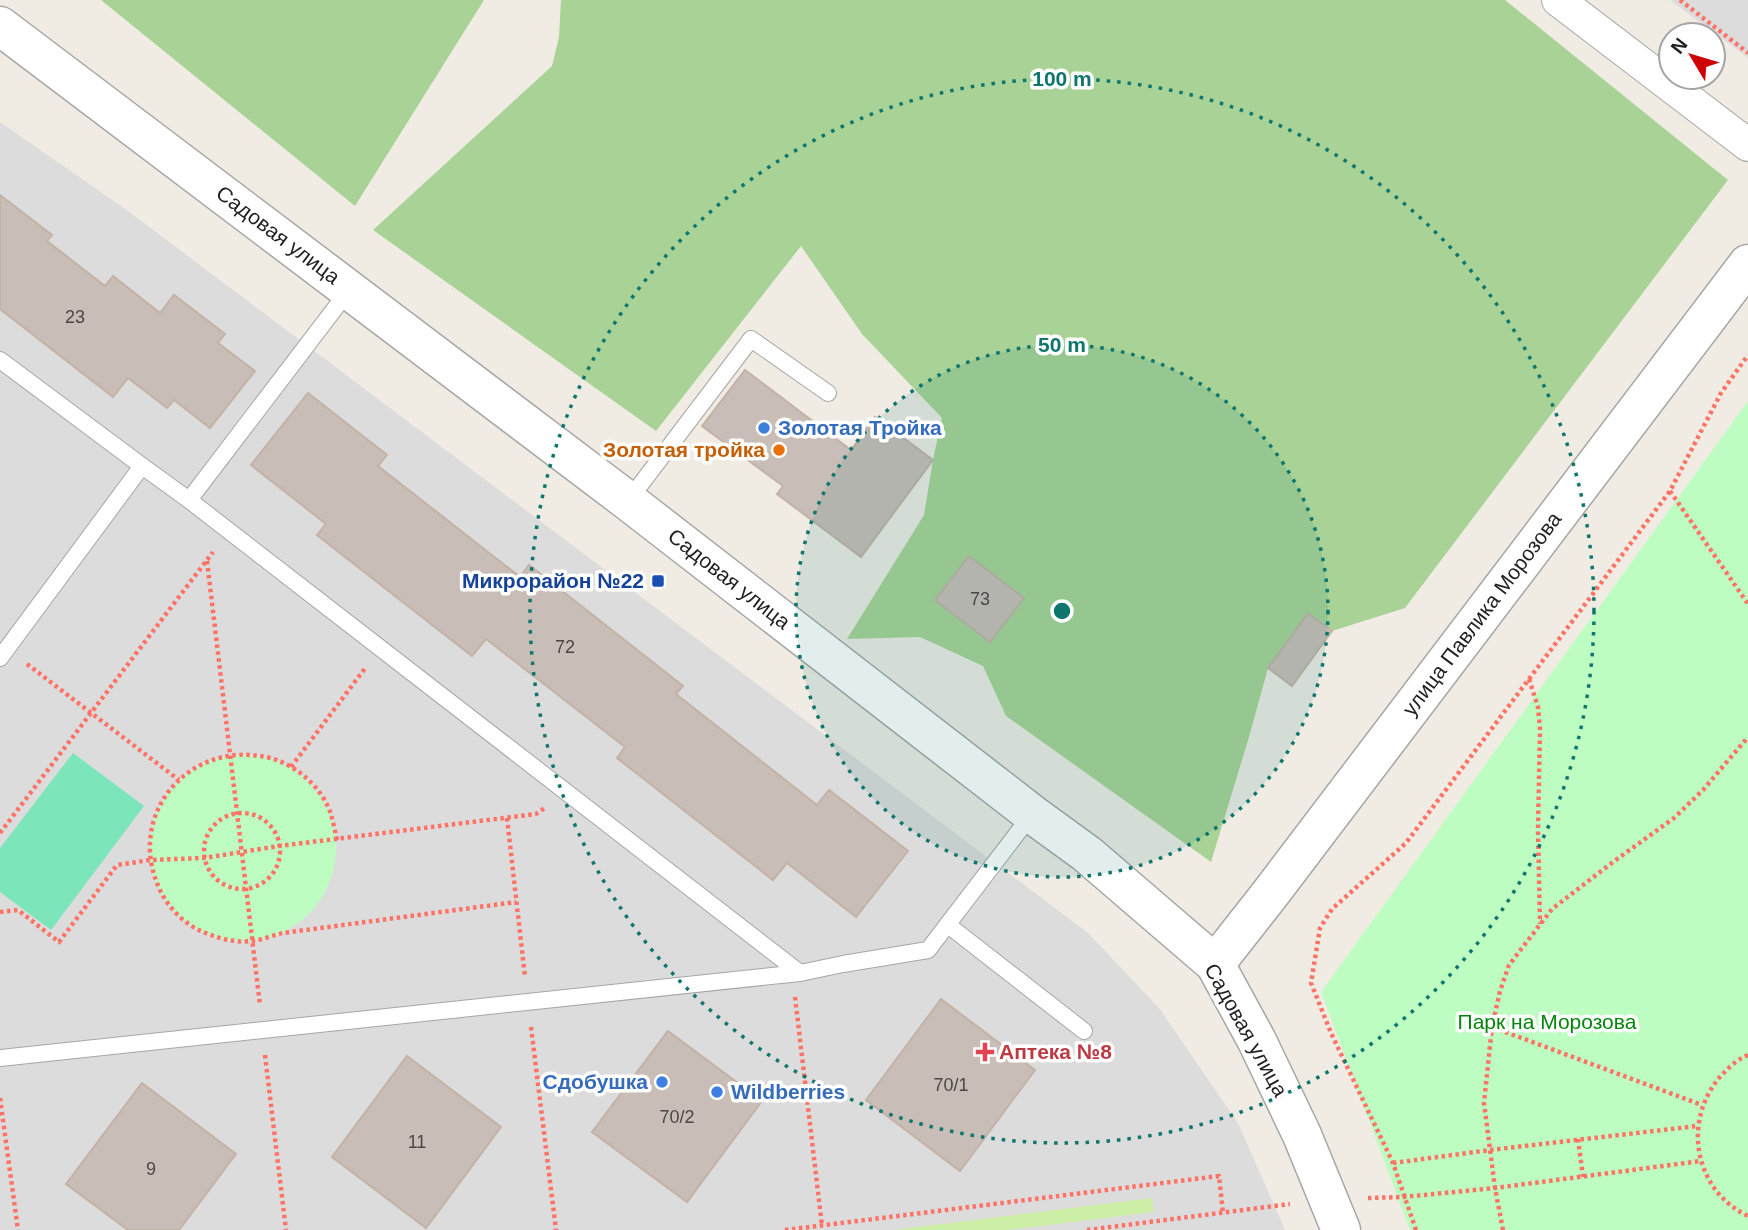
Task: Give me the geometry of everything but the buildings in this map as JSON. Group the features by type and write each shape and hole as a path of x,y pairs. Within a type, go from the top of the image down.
{"street":[{"path":"1559,0 1748,145"},
{"name":"Садовая улица","path":"0,26 628,501 1087,854 1215,964 1257,1041 1302,1135 1334,1214"},
{"name":"улица Павлика Морозова","path":"1215,964 1748,264"}],"lane":[{"path":"189,500 349,289"},
{"path":"628,501 751,339 828,393"},
{"path":"0,360 189,500 800,973"},
{"path":"4,653 142,466"},
{"path":"0,1058 800,973 928,950 1032,814"},
{"path":"948,925 1084,1031"}],"path":[{"path":"1680,0 1748,53"},
{"path":"1416,1230 1393,1163 1331,1033 1311,983 1320,928 1332,909 1406,843 1670,491 1721,393 1748,355"},
{"path":"1670,491 1748,604"},
{"path":"0,833 229,531"},
{"path":"207,561 286,1230"},
{"path":"291,767 380,648"},
{"path":"4,653 92,713 179,780"},
{"path":"1529,679 1538,707 1540,729 1540,925"},
{"path":"1503,1230 1484,1103 1492,1027 1509,965 1552,909 1674,818 1703,790 1748,737"},
{"path":"337,840 330,811 317,790 300,772 255,754 230,755 210,760 192,770 179,780 163,800 150,839 150,860 164,899 178,915 194,928 228,940 252,941 283,933 516,902"},
{"path":"0,912 18,909 59,942 117,865 150,860 204,858 536,814 565,792"},
{"path":"237,813 258,817 268,824 276,834 279,846 275,869 258,885 246,889 233,888 220,882 210,872 204,858 204,843 210,830 220,820 237,813"},
{"path":"795,996 822,1226"},
{"path":"1492,1027 1702,1105"},
{"path":"1748,1055 1725,1070 1712,1087 1702,1105 1697,1126 1701,1161 1713,1187 1727,1202 1748,1216"},
{"path":"0,1098 18,1230"},
{"path":"1393,1163 1697,1126"},
{"path":"1578,1139 1583,1177"},
{"path":"1087,1230 1223,1213 1334,1214 1403,1197 1701,1161"},
{"path":"785,1230 1219,1176 1223,1213"},
{"path":"841,1223 842,1230"}],"shaded area":[{"path":"1670,0 1748,0 1748,58 1727,42 1727,21 1698,21"},
{"path":"0,122 128,211 1088,933 1159,1008 1238,1123 1285,1230 0,1230"}],"green space":[{"path":"101,0 484,0 355,206"},
{"path":"561,0 1505,0 1728,180 1405,608 1332,631 1307,614 1268,668 1211,862 1006,716 983,666 920,637 847,639 924,515 942,418 862,334 801,246 656,431 373,230 552,66 559,37"},
{"name":"Парк на Морозова","path":"1748,401 1748,1230 1410,1230 1321,992"},
{"path":"73,753 144,806 51,930 0,892 0,848"},
{"path":"243,755 279,762 295,770 309,782 321,796 329,812 336,848 329,884 321,900 309,914 295,926 279,934 243,941 207,934 191,926 177,914 165,900 157,884 150,848 157,812 165,796 177,782 191,770 207,762"},
{"path":"1152,1198 1154,1212 1007,1230 893,1230"}],"place":[{"name":"Золотая Тройка","path":"764,428"},
{"name":"Золотая тройка","path":"779,450"},
{"name":"Микрорайон №22","path":"658,581"},
{"name":"Аптека №8","path":"985,1052"},
{"name":"Сдобушка","path":"662,1082"},
{"name":"Wildberries","path":"717,1092"}]}
